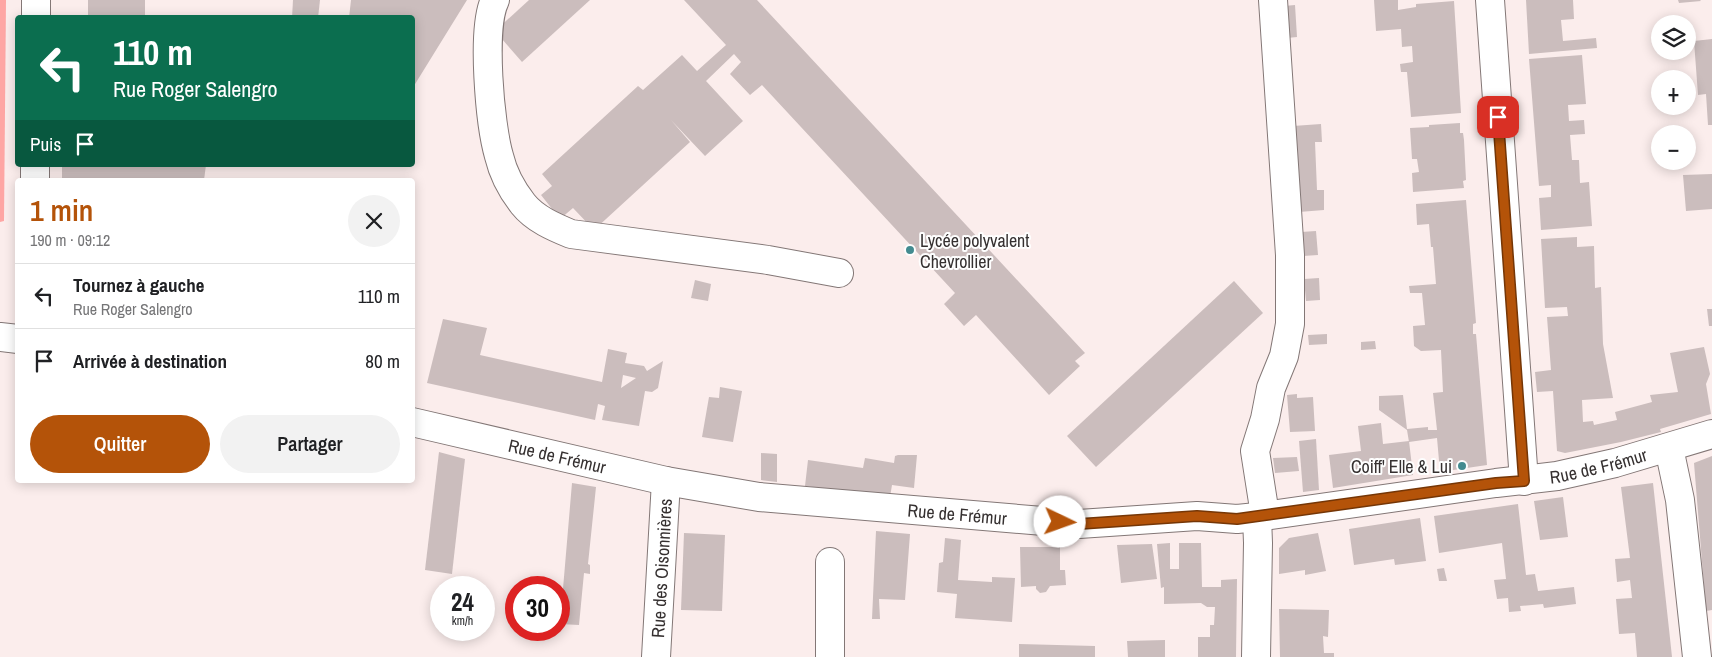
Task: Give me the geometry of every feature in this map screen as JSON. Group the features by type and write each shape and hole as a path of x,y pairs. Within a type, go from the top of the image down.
{"street":[{"path":"36,0 36,15"},
{"path":"494,0 488,26 487,58 498,156 510,184 524,205 547,224 571,234 768,260 840,274"},
{"path":"1256,657 1263,502 1255,451 1272,388 1284,356 1290,324 1290,255 1273,0"},
{"path":"1490,0 1524,481"},
{"path":"0,338 15,339"},
{"name":"Rue de Frémur","path":"415,423 666,481 759,497 1079,524 1197,516 1237,519 1486,484 1524,481 1614,464 1712,434"},
{"path":"1669,448 1680,500 1697,657"},
{"name":"Rue des Oisonnières","path":"656,657 666,481"},
{"path":"830,562 830,657"}],"shaded area":[{"path":"0,0 6,0 4,221 0,222"}],"building":[{"path":"88,0 145,0 145,15 88,15"},
{"path":"293,0 320,0 318,15 292,15"},
{"path":"351,0 467,0 415,84 415,15 349,15"},
{"path":"529,0 590,0 522,62 495,31"},
{"path":"684,0 757,0 1085,353 1075,361 1080,366 1049,395 976,315 964,326 944,304 955,293 762,85 750,95 730,74 741,62 734,54 706,81 743,121 705,156 671,120 690,142 594,230 573,208 560,219 541,195 552,186 542,174 638,86 643,90 682,55 697,71 726,45"},
{"path":"1374,0 1398,0 1398,10 1416,7 1416,4 1454,1 1461,113 1411,117 1407,72 1401,72 1400,64 1413,62 1412,46 1402,47 1401,29 1376,31"},
{"path":"1526,0 1573,0 1574,19 1561,20 1563,41 1596,38 1597,48 1529,54"},
{"path":"1678,0 1700,0 1701,1 1679,3"},
{"path":"1295,5 1297,37 1287,38 1284,6"},
{"path":"1712,39 1712,125 1708,125 1706,94 1698,95 1696,41"},
{"path":"1582,55 1586,104 1568,105 1569,121 1584,120 1585,134 1570,135 1572,160 1579,160 1580,183 1589,182 1592,226 1541,230 1539,198 1551,197 1551,185 1539,186 1529,59"},
{"path":"1460,123 1460,133 1463,133 1464,140 1466,180 1463,181 1464,188 1413,192 1412,173 1419,172 1417,159 1412,159 1410,128"},
{"path":"1321,124 1322,142 1315,142 1317,190 1324,190 1324,210 1299,212 1293,126"},
{"path":"62,167 206,167 204,178 62,178"},
{"path":"1712,174 1712,209 1686,211 1683,175"},
{"path":"1466,200 1476,323 1473,324 1473,334 1476,334 1487,465 1440,472 1437,438 1409,442 1407,430 1379,410 1379,396 1403,395 1407,429 1428,427 1428,430 1437,430 1433,393 1443,392 1441,350 1421,351 1414,346 1413,326 1425,325 1422,293 1410,293 1409,286 1436,284 1429,224 1417,225 1416,204"},
{"path":"1316,231 1318,255 1303,256 1301,232"},
{"path":"1577,237 1577,247 1594,246 1595,288 1601,287 1603,344 1613,398 1582,400 1583,422 1593,421 1594,425 1617,420 1615,412 1652,402 1650,395 1678,392 1670,353 1704,347 1710,374 1706,384 1711,414 1660,429 1661,432 1621,442 1565,453 1557,451 1553,391 1537,392 1535,372 1551,370 1547,317 1568,316 1567,307 1545,308 1541,239"},
{"path":"1319,278 1320,300 1306,301 1304,279"},
{"path":"695,280 711,284 708,301 691,298"},
{"path":"1234,281 1263,313 1096,467 1067,436"},
{"path":"1707,309 1712,309 1712,326 1709,326"},
{"path":"443,319 487,328 480,355 602,382 608,349 627,353 625,363 644,366 647,371 663,361 658,388 652,392 645,391 639,426 602,420 605,406 598,404 595,420 427,383","holes":["623,375 636,378 621,388"]},
{"path":"1327,334 1327,344 1309,345 1308,335"},
{"path":"1375,341 1376,349 1361,350 1361,342"},
{"path":"720,387 742,391 733,442 702,437 709,397 719,398"},
{"path":"1297,394 1297,398 1313,397 1315,431 1290,432 1287,395"},
{"path":"1381,423 1383,444 1409,441 1413,475 1333,488 1329,455 1361,451 1358,426"},
{"path":"1316,439 1319,490 1303,492 1299,441"},
{"path":"439,452 465,459 452,574 425,570"},
{"path":"761,453 777,454 777,482 761,480"},
{"path":"917,455 914,488 892,485 890,497 805,486 808,460 863,468 865,458 894,463 895,456"},
{"path":"1712,456 1712,610 1706,611 1694,463"},
{"path":"1297,457 1299,471 1275,473 1273,458"},
{"path":"572,483 596,487 588,564 590,565 590,574 584,573 579,625 570,625 570,576 564,576"},
{"path":"1653,483 1672,657 1637,657 1635,633 1619,634 1616,599 1632,598 1630,580 1617,582 1615,559 1630,558 1621,487"},
{"path":"1563,497 1568,537 1540,540 1534,501"},
{"path":"1518,504 1526,575 1535,574 1538,591 1574,587 1576,604 1544,608 1543,604 1520,606 1521,611 1509,612 1508,598 1497,599 1494,580 1506,579 1502,543 1439,553 1434,516"},
{"path":"1420,518 1426,561 1395,565 1394,559 1354,565 1349,529"},
{"path":"876,531 910,534 905,600 879,599 880,619 872,619"},
{"path":"684,533 725,535 722,611 681,610"},
{"path":"1318,533 1326,571 1305,575 1305,570 1279,574 1279,548 1289,538"},
{"path":"945,538 961,540 958,580 992,582 992,577 1015,578 1012,622 955,618 957,594 937,592 939,563 943,562"},
{"path":"1170,543 1170,569 1179,569 1179,543 1201,543 1202,587 1221,587 1221,580 1237,579 1236,657 1198,657 1198,637 1210,637 1210,625 1214,625 1215,607 1207,607 1201,603 1164,604 1164,587 1161,588 1157,544"},
{"path":"1152,544 1157,579 1121,583 1117,545"},
{"path":"1020,547 1060,547 1060,570 1065,570 1066,585 1050,586 1046,592 1040,593 1036,586 1021,587"},
{"path":"1444,568 1447,581 1439,581 1437,569"},
{"path":"1279,609 1329,610 1328,637 1323,636 1324,653 1334,653 1334,657 1280,657"},
{"path":"1165,640 1165,657 1128,657 1127,641"},
{"path":"1019,644 1095,646 1095,657 1019,657"}],"place":[{"name":"Lycée polyvalent Chevrollier","path":"910,250"},
{"name":"Coiff' Elle & Lui","path":"1462,466"}],"route":[{"path":"1060,522 1079,524 1197,516 1237,519 1496,483 1524,481 1498,117"}]}
